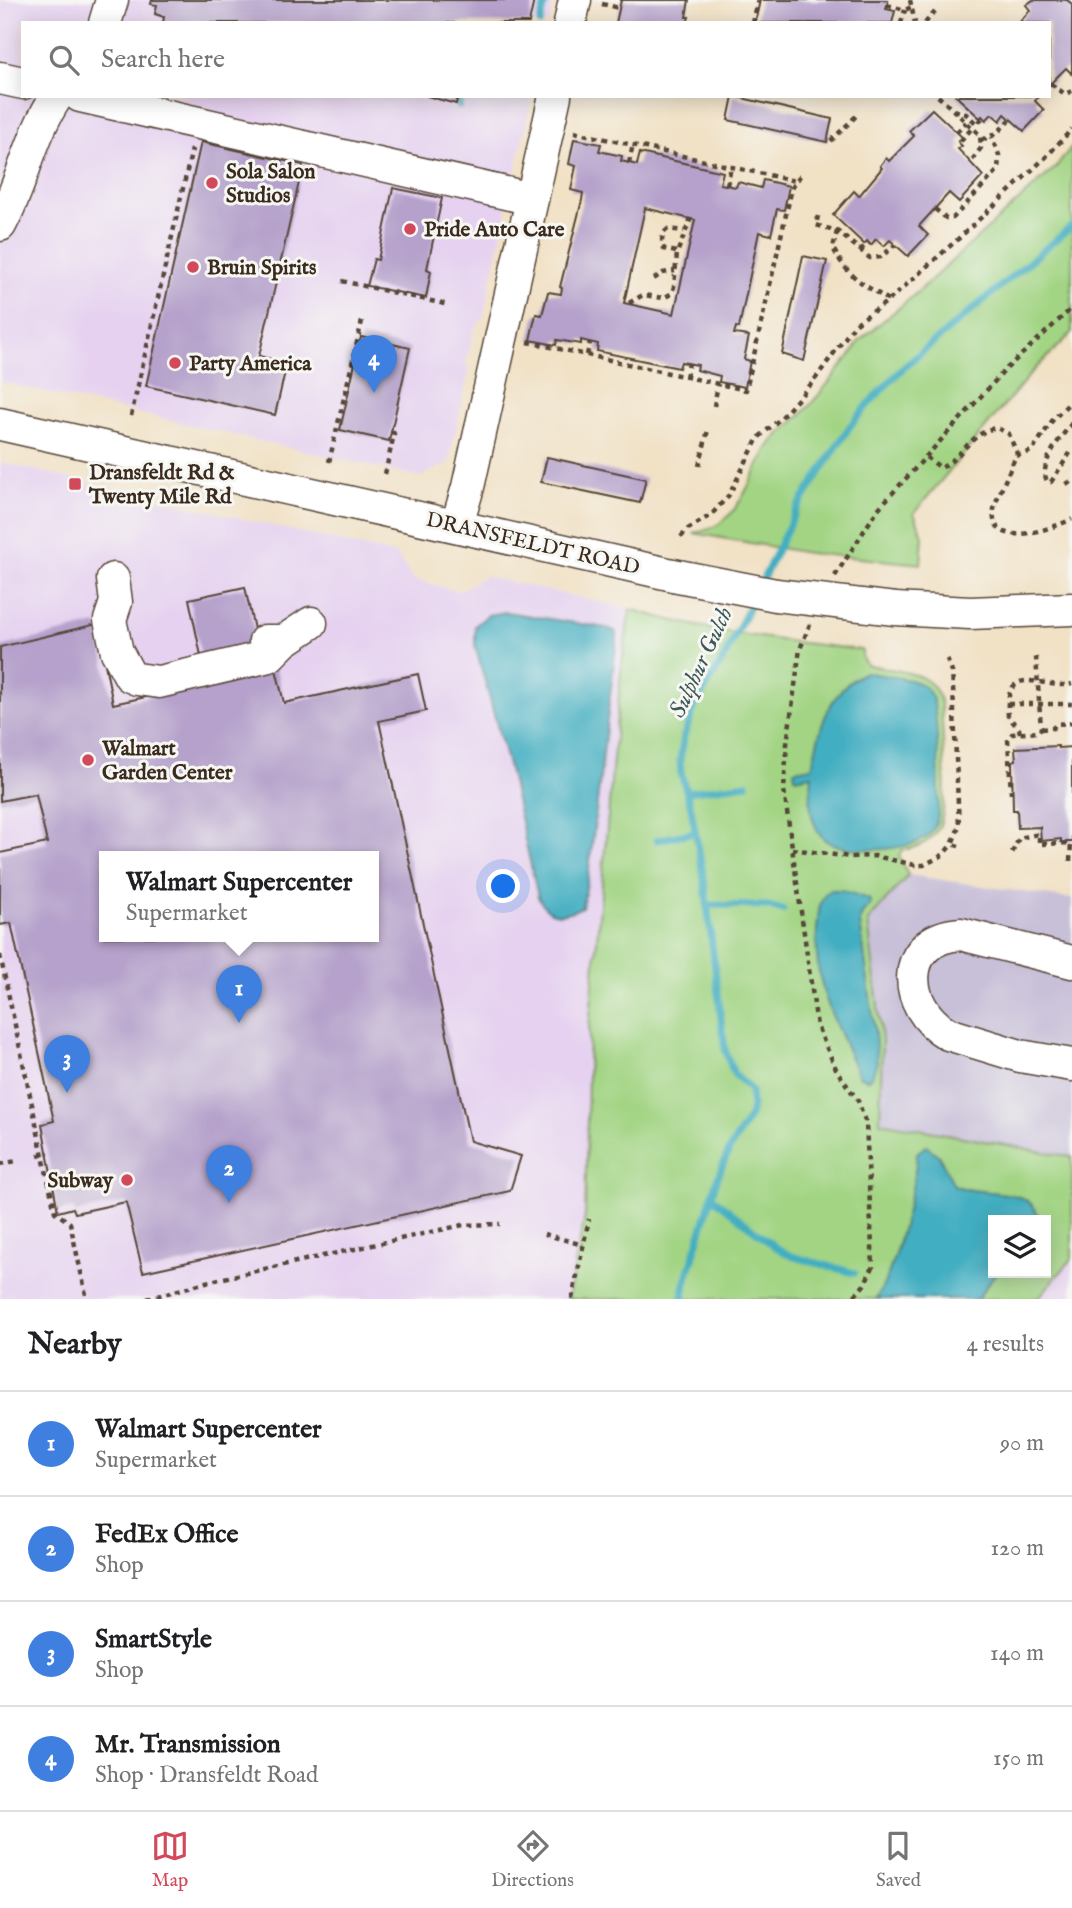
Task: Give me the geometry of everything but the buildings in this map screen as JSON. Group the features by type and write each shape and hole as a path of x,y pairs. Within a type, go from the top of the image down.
{"street":[{"path":"106,21 112,0"},
{"path":"572,21 589,2"},
{"path":"0,78 21,83"},
{"path":"0,225 18,189 36,132 56,98"},
{"path":"89,98 532,198"},
{"path":"457,525 468,487 555,98"},
{"name":"DRANSFELDT ROAD","path":"0,424 776,596 895,609 983,612 1072,608"},
{"path":"114,590 110,620 117,652 130,676 137,679 159,682 269,656 284,641 312,623"},
{"path":"1072,962 961,934 950,935 930,942 923,948 915,971 914,987 921,1011 948,1034 1020,1056 1072,1065"}],"path":[{"path":"753,21 758,0"},
{"path":"910,0 914,21"},
{"path":"589,2 619,8"},
{"path":"887,5 905,10 911,7"},
{"path":"902,21 905,10"},
{"path":"927,21 935,12"},
{"path":"1051,83 1065,94 1072,91"},
{"path":"940,98 982,140"},
{"path":"952,109 966,114 977,124 984,117"},
{"path":"831,141 856,116"},
{"path":"982,140 992,137 1011,120"},
{"path":"957,132 966,122"},
{"path":"961,139 972,128"},
{"path":"681,537 688,529 710,515 729,495 758,438 813,382 855,324 889,300 958,239 1072,129"},
{"path":"574,132 795,181"},
{"path":"935,209 946,218 953,218 998,170 999,155 992,137"},
{"path":"131,416 195,138"},
{"path":"970,163 979,153 982,140"},
{"path":"629,163 633,145"},
{"path":"727,185 731,167"},
{"path":"528,342 746,390 795,181 802,173"},
{"path":"818,216 816,225 837,231 867,256 876,258 886,254 895,245"},
{"path":"629,303 643,295 668,297 674,287 677,253 691,218"},
{"path":"677,253 664,249 663,232 668,229 684,231"},
{"path":"837,231 833,248 847,272 889,300"},
{"path":"860,250 869,243"},
{"path":"654,279 663,273 675,271"},
{"path":"342,281 449,305"},
{"path":"830,585 878,509 1007,368 1072,308"},
{"path":"329,462 362,321"},
{"path":"587,355 590,342"},
{"path":"686,377 690,363"},
{"path":"714,406 718,384"},
{"path":"1015,457 1031,451 1052,421 1072,400"},
{"path":"1072,423 1046,465 1044,474 1047,481 1051,482 1056,478 1072,450"},
{"path":"926,457 941,468 981,433 997,428 1009,434 1016,447 1015,457 993,512 999,528 1007,533 1026,534 1055,527 1072,519"},
{"path":"385,474 394,434 392,430"},
{"path":"699,466 708,430"},
{"path":"1066,481 1072,488"},
{"path":"814,617 800,649 787,744 785,790 817,1026 837,1071 858,1101 867,1132 873,1267 864,1285 852,1299"},
{"path":"1036,657 1041,729"},
{"path":"792,849 850,858 875,856 924,865 943,855 953,844 959,827 952,672 947,659"},
{"path":"1020,733 1008,716 1008,704 1012,691 1020,682 1038,680 1058,686 1072,684"},
{"path":"1008,704 1072,704"},
{"path":"1011,793 1010,756 1006,744 1012,734 1040,732 1041,729 1053,728 1056,724 1072,723"},
{"path":"1012,853 1019,838 1039,834 1039,844 1071,843 1070,861"},
{"path":"953,844 962,847"},
{"path":"0,955 40,1155 55,1212 71,1223 87,1299"},
{"path":"40,1155 49,1153"},
{"path":"0,1164 17,1161"},
{"path":"572,1299 589,1219"},
{"path":"148,1299 231,1276 463,1225 500,1224"},
{"path":"544,1234 583,1245"}],"shaded area":[{"path":"0,0 554,0 549,21 21,21 21,98 532,98 483,318 474,330 466,363 469,371 448,464 419,477 0,382"},
{"path":"0,462 397,555 413,579 455,590 460,591 485,576 630,609 621,671 589,1029 585,1216 568,1299 0,1299"},
{"path":"908,875 1072,899 1072,1157 880,1122 882,1040 868,920"},
{"path":"1072,1259 1072,1299 1037,1299"}],"green space":[{"path":"1072,146 1072,333 1032,372 914,513 923,536 921,564 808,553 693,533 709,529 733,511 771,444 815,399 859,341 912,297 1057,166"},
{"path":"630,609 716,630 862,650 862,658 866,664 922,678 931,684 941,705 944,805 942,819 935,834 918,846 902,850 899,856 908,875 868,921 882,1040 880,1122 1072,1157 1072,1259 1037,1299 568,1299 585,1216 589,1029 621,671"}],"water":[{"path":"506,612 606,628 615,631 617,638 588,878 582,907 568,913 551,912 538,897 509,769 475,645 475,626 488,615"},
{"path":"865,672 903,678 922,685 932,697 936,718 938,818 929,835 920,841 892,848 858,849 830,843 817,830 812,815 812,775 795,778 794,770 812,767 822,725 834,700 842,689"},
{"path":"830,890 841,890 869,899 871,904 862,914 860,922 877,1062 872,1076 867,1080 859,1076 833,1019 821,982 816,942 818,915 822,899"},
{"path":"926,1146 939,1156 954,1185 964,1189 1016,1196 1035,1208 1037,1215 988,1215 988,1278 992,1278 977,1299 876,1299 890,1269 902,1228 917,1153"}],"waterway":[{"path":"541,21 546,0"},
{"path":"459,106 461,98"},
{"name":"Sulphur Gulch","path":"760,585 798,507 850,426 872,400 903,368 1072,226"},
{"name":"Sulphur Gulch","path":"683,1299 717,1179 729,1150 750,1116 752,1107 751,1090 734,1074 725,1050 704,879 680,760 684,736 695,706 724,658 753,599"},
{"path":"687,792 747,784"},
{"path":"657,840 695,832"},
{"path":"708,905 769,906 783,910"},
{"path":"712,1197 774,1246 791,1256 854,1273"}],"place":[{"name":"Sola Salon Studios","path":"212,183"},
{"name":"Pride Auto Care","path":"410,229"},
{"name":"Bruin Spirits","path":"193,267"},
{"name":"Party America","path":"175,363"},
{"name":"Mr. Transmission","path":"374,393"},
{"name":"Dransfeldt Rd & Twenty Mile Rd","path":"75,484"},
{"name":"Walmart Garden Center","path":"88,760"},
{"name":"Walmart Supercenter","path":"239,1023"},
{"name":"SmartStyle","path":"67,1093"},
{"name":"Subway","path":"127,1180"},
{"name":"FedEx Office","path":"229,1203"}]}
